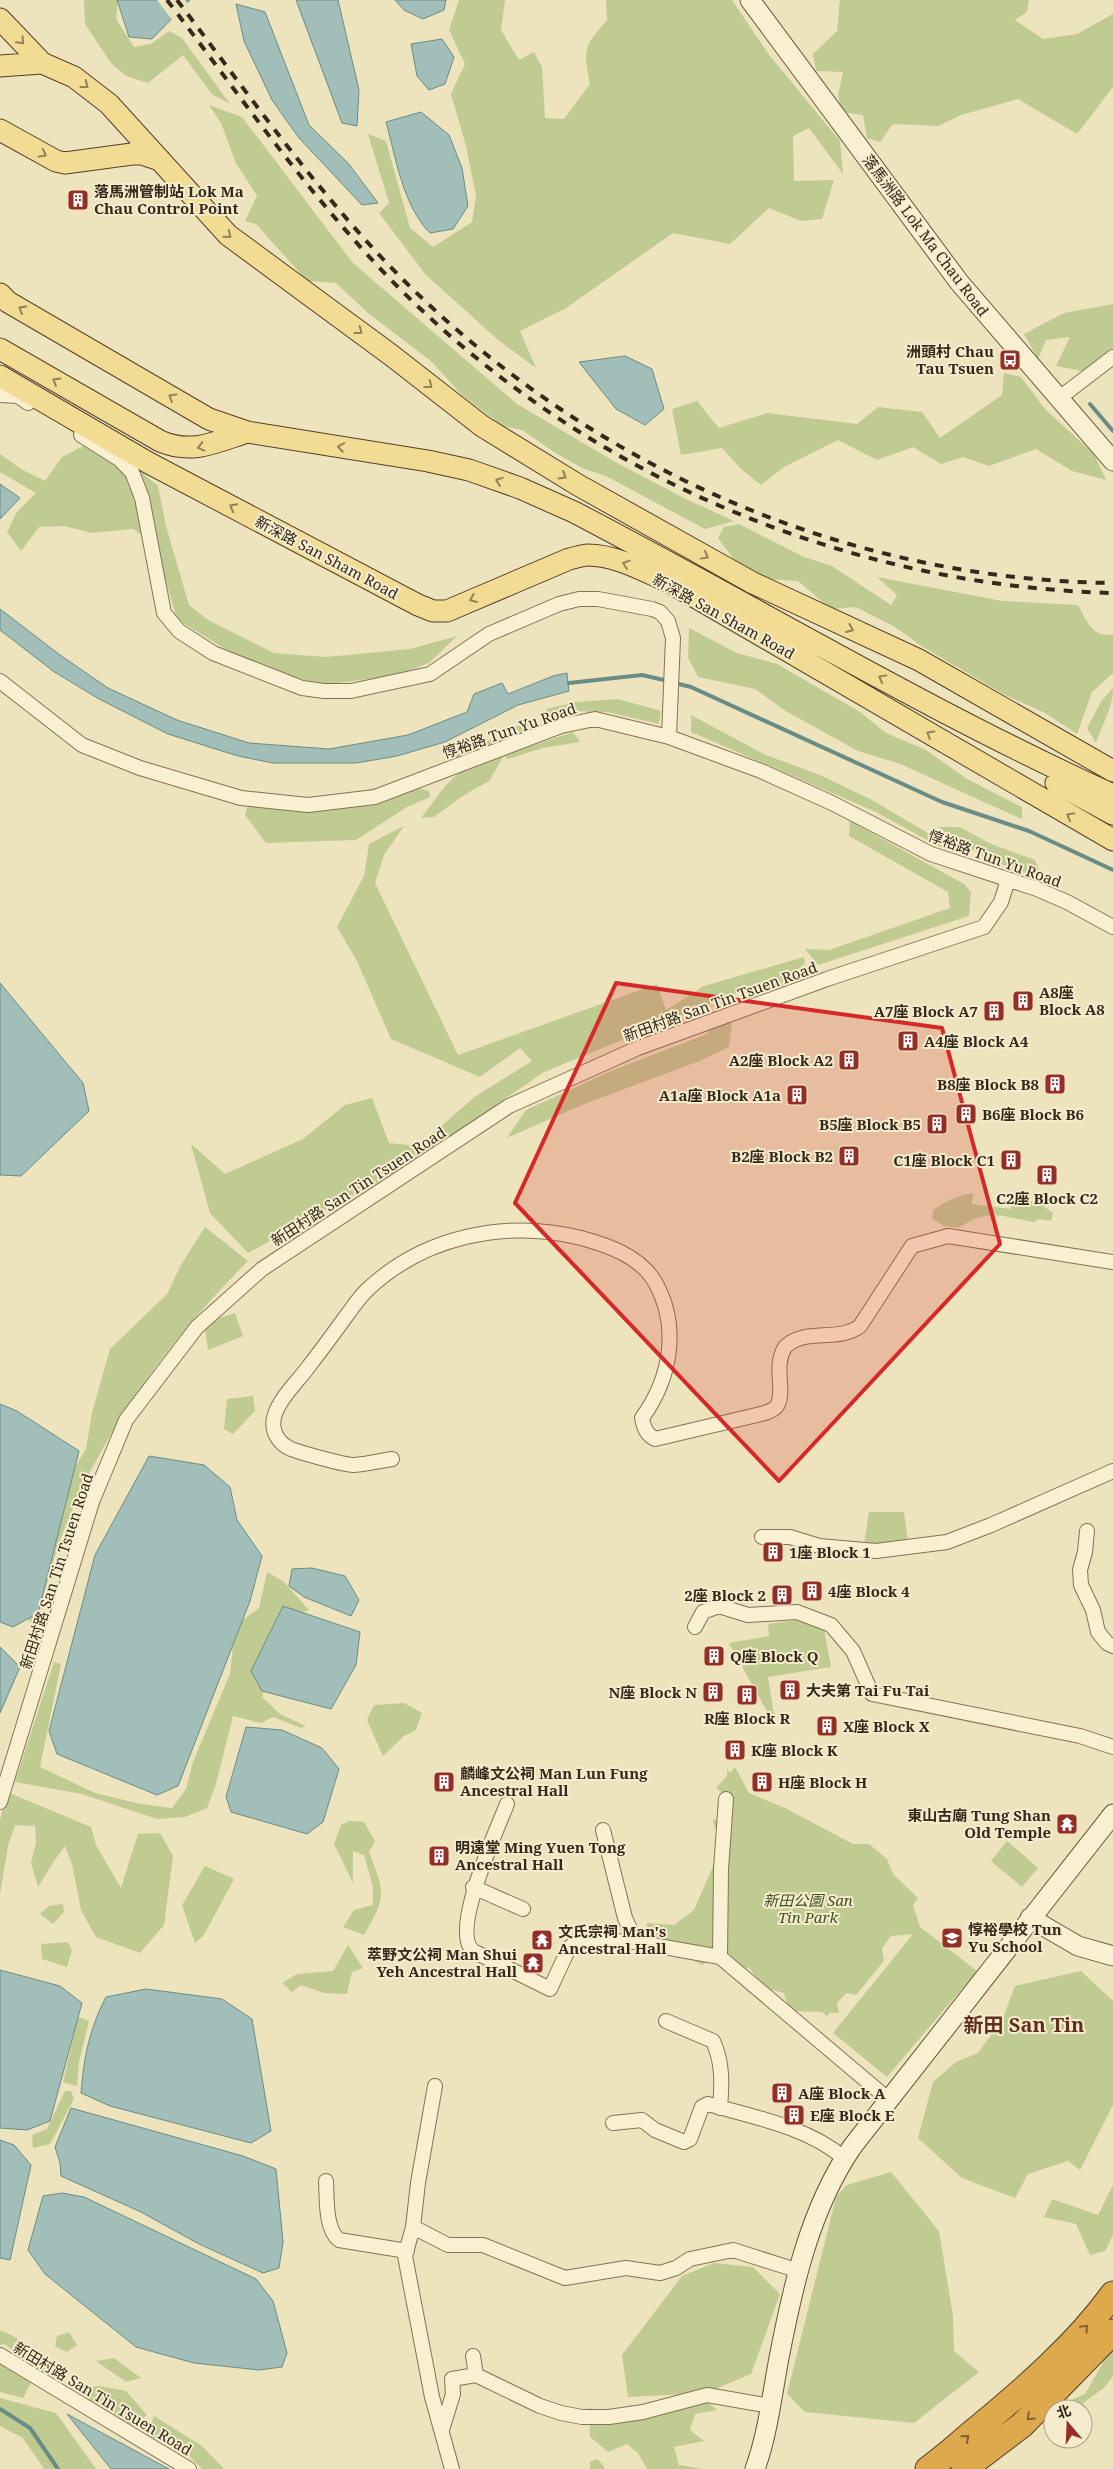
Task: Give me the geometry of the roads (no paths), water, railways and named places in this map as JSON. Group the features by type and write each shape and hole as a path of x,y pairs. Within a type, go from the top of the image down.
{"highway":[{"path":"928,2469 999,2411 1055,2359 1098,2314 1113,2294"},
{"path":"964,2469 1022,2425 1113,2332"}],"main road":[{"name":"落馬洲路 Lok Ma Chau Road","path":"750,0 959,282 1113,461"},
{"path":"0,19 42,64"},
{"path":"0,66 42,64 74,77 109,104 228,236 390,355 482,426 578,485 753,583 919,660 1113,770"},
{"path":"0,130 56,161 65,163 132,154 142,154 160,160"},
{"name":"新深路 San Sham Road","path":"0,294 8,302 209,419 247,432 469,470 520,488 574,512 656,554 730,597 1033,759 1113,795"},
{"name":"新深路 San Sham Road","path":"0,349 160,442 175,448 191,449 247,432"},
{"name":"新深路 San Sham Road","path":"0,376 147,462 418,605 433,611 447,611 569,559 587,555 604,557 671,583 1041,800 1113,840"},
{"path":"836,679 925,713 1113,813"},
{"path":"1033,759 1113,813"},
{"path":"755,2469 771,2406 782,2340 799,2271 816,2214 844,2158 888,2099 1113,1814"},
{"path":"1030,1918 1078,1946 1113,1956"}],"street":[{"path":"1058,399 1113,357"},
{"path":"0,395 18,396 120,459 132,472 142,498 164,613 179,631 213,653 302,688 324,691 351,691 430,674 489,634 559,604 579,599 598,599 652,609 664,616 673,638 669,738"},
{"name":"惇裕路 Tun Yu Road","path":"0,681 82,745 140,768 241,798 308,805 375,797 577,722 595,719 669,738 761,771 823,799 931,854 1067,902 1113,927"},
{"name":"新田村路 San Tin Tsuen Road","path":"0,1802 96,1493 126,1420 197,1327 262,1269 508,1106 638,1048 828,979 984,927 1001,902 1008,880"},
{"path":"392,1459 353,1465 291,1448 281,1442 274,1420 278,1409 291,1390 365,1291 389,1272 415,1256 443,1244 472,1235 503,1230 563,1233 621,1252 638,1263 653,1278 660,1290 669,1316 670,1337 667,1361 653,1403 642,1418 644,1429 649,1436 655,1438 765,1413 774,1408 779,1401 779,1361 786,1345 803,1337 842,1333 857,1329 868,1317 909,1249 948,1236 1113,1262"},
{"path":"762,1537 790,1537 819,1546 876,1551 947,1542 991,1525 1113,1471"},
{"path":"1087,1531 1086,1552 1080,1570 1081,1585 1093,1610 1098,1632 1106,1643 1113,1646"},
{"path":"695,1627 703,1612 719,1606 748,1615 797,1612 811,1616 831,1625 853,1651 872,1694 1080,1736 1113,1747"},
{"path":"720,1957 721,1869 726,1799"},
{"path":"507,1804 474,1887 466,1935 469,1947 550,1989 574,1942 586,1938 636,1942 720,1957 888,2099"},
{"path":"603,1830 625,1918 636,1942"},
{"path":"474,1887 523,1909"},
{"path":"666,2021 713,2041 719,2054 722,2080 720,2108"},
{"path":"435,2086 413,2227 405,2256 413,2306 441,2430 452,2469"},
{"path":"613,2123 642,2120 655,2130 684,2142 690,2139 702,2108 708,2104 806,2134 832,2148 844,2158"},
{"path":"326,2182 331,2229 334,2236 340,2240 407,2251"},
{"path":"413,2227 448,2245 483,2245 565,2278 626,2268 660,2273 676,2268 690,2259 733,2250 799,2271"},
{"name":"新田村路 San Tin Tsuen Road","path":"0,2355 190,2469"},
{"path":"473,2356 476,2375"},
{"path":"441,2430 453,2394 452,2379 476,2375 540,2406 582,2417 609,2417 649,2411 707,2395 771,2406"}],"water":[{"path":"117,0 190,0 152,39 129,37"},
{"path":"296,0 338,0 359,90 357,126 342,123"},
{"path":"395,0 446,0 444,10 423,19 404,10"},
{"path":"236,4 265,12 309,125 348,163 378,203 362,205 299,138 272,100 244,41"},
{"path":"442,39 454,57 445,84 429,90 417,76 411,44"},
{"path":"421,112 449,135 462,168 468,206 453,229 430,233 421,222 407,196 386,122"},
{"path":"625,356 652,369 664,409 645,425 616,409 579,362"},
{"path":"0,484 20,498 0,519"},
{"path":"0,609 60,655 108,688 177,720 249,743 329,749 408,735 467,712 474,694 502,683 508,694 553,676 567,673 569,691 518,705 445,742 397,756 356,763 273,763 238,756 168,734 99,699 53,671 0,630"},
{"path":"0,983 83,1083 89,1111 21,1176 0,1175"},
{"path":"0,1404 17,1411 79,1451 38,1613 13,1627 0,1622"},
{"path":"149,1456 204,1465 230,1487 237,1520 262,1556 250,1601 178,1786 157,1795 57,1754 49,1731 95,1555"},
{"path":"312,1568 345,1576 359,1600 351,1616 304,1597 289,1586 292,1569"},
{"path":"283,1606 360,1632 356,1665 331,1709 262,1691 251,1671"},
{"path":"0,1647 20,1667 0,1713"},
{"path":"246,1727 282,1730 322,1748 339,1769 323,1822 307,1834 231,1812 226,1797"},
{"path":"0,1970 60,1986 82,2003 50,2121 27,2130 0,2128"},
{"path":"146,1989 222,1999 252,2019 271,2131 251,2143 110,2106 81,2093 88,2044 95,2021 106,1997"},
{"path":"71,2108 243,2156 276,2169 283,2242 279,2268 263,2273 199,2244 141,2212 61,2176 60,2163 55,2147"},
{"path":"0,2140 14,2145 31,2165 10,2260 0,2258"},
{"path":"62,2193 84,2197 256,2279 273,2301 287,2353 282,2367 259,2370 194,2363 136,2347 45,2274 28,2250 43,2196"},
{"path":"67,2414 169,2469 111,2469"}],"waterway":[{"path":"1090,404 1113,431"},
{"path":"569,683 642,675 668,681"},
{"path":"675,683 691,687 942,802 1029,831 1113,870"},
{"path":"0,2409 30,2428 58,2469"}],"railway":[{"path":"167,0 278,147 366,254 398,287 472,354 552,414 637,465 726,509 819,543 915,569 1013,586 1113,593"},
{"path":"177,0 302,164 354,228 382,258 457,330 537,393 624,448 715,495 810,532 909,559 1010,576 1113,583"}],"place":[{"name":"落馬洲管制站 Lok Ma Chau Control Point","path":"78,200"},
{"name":"洲頭村 Chau Tau Tsuen","path":"1010,360"},
{"name":"A8座 Block A8","path":"1023,1001"},
{"name":"A7座 Block A7","path":"994,1011"},
{"name":"A4座 Block A4","path":"908,1041"},
{"name":"A2座 Block A2","path":"849,1060"},
{"name":"B8座 Block B8","path":"1055,1084"},
{"name":"A1a座 Block A1a","path":"797,1095"},
{"name":"B6座 Block B6","path":"966,1114"},
{"name":"B5座 Block B5","path":"937,1124"},
{"name":"B2座 Block B2","path":"849,1156"},
{"name":"C1座 Block C1","path":"1011,1160"},
{"name":"C2座 Block C2","path":"1047,1175"},
{"name":"1座 Block 1","path":"773,1552"},
{"name":"4座 Block 4","path":"812,1591"},
{"name":"2座 Block 2","path":"782,1595"},
{"name":"Q座 Block Q","path":"714,1656"},
{"name":"大夫第 Tai Fu Tai","path":"790,1690"},
{"name":"N座 Block N","path":"713,1692"},
{"name":"R座 Block R","path":"747,1695"},
{"name":"X座 Block X","path":"827,1726"},
{"name":"K座 Block K","path":"735,1750"},
{"name":"麟峰文公祠 Man Lun Fung Ancestral Hall","path":"444,1782"},
{"name":"H座 Block H","path":"762,1782"},
{"name":"東山古廟 Tung Shan Old Temple","path":"1067,1824"},
{"name":"明遠堂 Ming Yuen Tong Ancestral Hall","path":"439,1856"},
{"name":"惇裕學校 Tun Yu School","path":"952,1938"},
{"name":"文氏宗祠 Man's Ancestral Hall","path":"542,1940"},
{"name":"萃野文公祠 Man Shui Yeh Ancestral Hall","path":"533,1963"},
{"name":"A座 Block A","path":"782,2093"},
{"name":"E座 Block E","path":"794,2115"}],"district":[{"name":"新田 San Tin","path":"1024,2024"}],"park label":[{"name":"新田公園 San Tin Park","path":"808,1908"}]}
